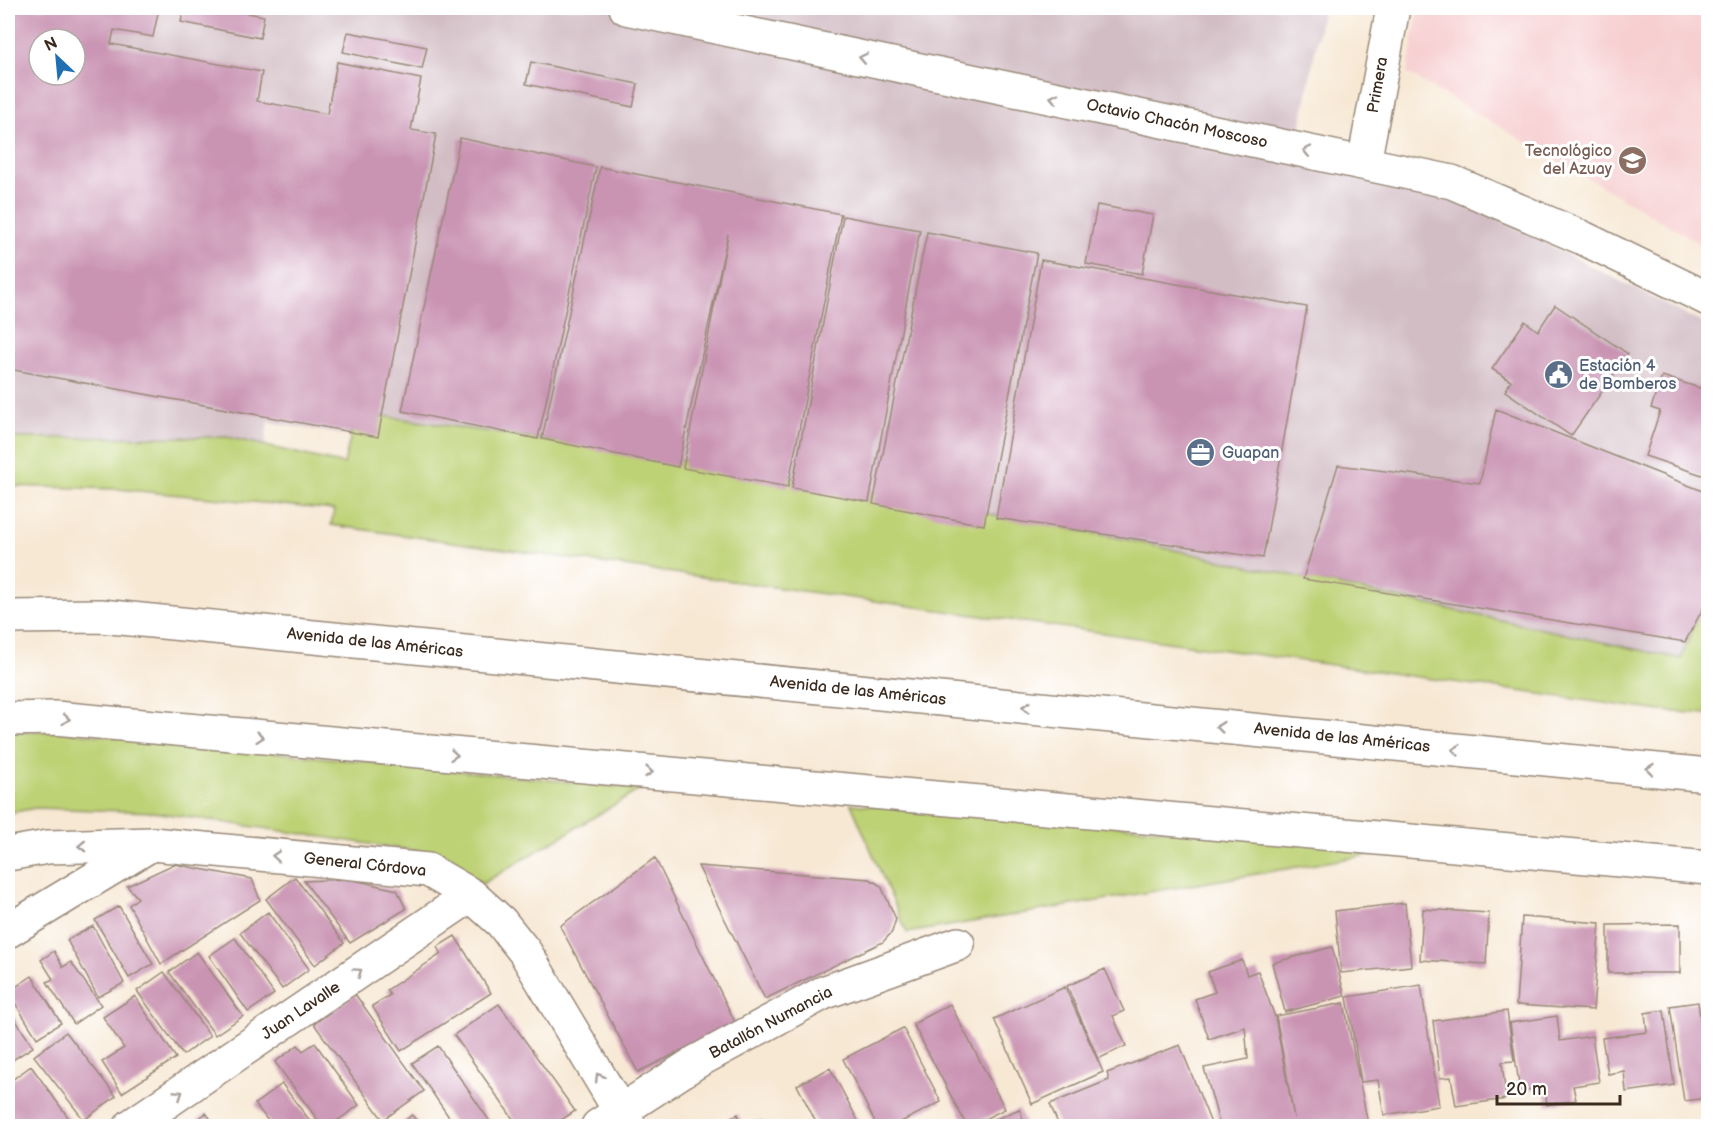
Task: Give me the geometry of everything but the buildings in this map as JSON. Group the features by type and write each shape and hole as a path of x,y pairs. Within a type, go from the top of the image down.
{"main road":[{"name":"Octavio Chacón Moscoso","path":"626,8 1452,182 1583,238 1708,299"},
{"name":"Primera","path":"1364,163 1392,8"},
{"name":"Avenida de las Américas","path":"8,617 101,616 1708,774"},
{"path":"8,719 56,718 1708,868"},
{"path":"8,931 152,844"},
{"name":"General Córdova","path":"8,854 48,847 152,844 428,870 471,895 501,922 525,952 615,1121"},
{"name":"Juan Lavalle","path":"131,1126 471,895"},
{"name":"Batallón Numancia","path":"615,1121 696,1062 824,993 958,944"}],"shaded area":[{"path":"8,8 1323,8 1294,162 1452,195 1708,326 1708,587 1682,659 268,422 261,474 8,467"},
{"name":"Tecnológico del Azuay","path":"1419,8 1708,8 1708,248 1407,73"}],"green space":[{"path":"356,412 797,478 1118,538 1681,659 1708,590 1708,714 1661,711 331,525 334,510 118,489 8,486 8,438 227,437 344,464"},
{"path":"57,731 641,789 482,884 436,854 154,812 36,808 8,813 8,732"},
{"path":"851,804 1404,849 907,933"}],"place":[{"name":"Tecnológico del Azuay","path":"1633,160"},
{"name":"Estación 4 de Bomberos","path":"1558,375"},
{"name":"Guapan","path":"1201,453"}]}
